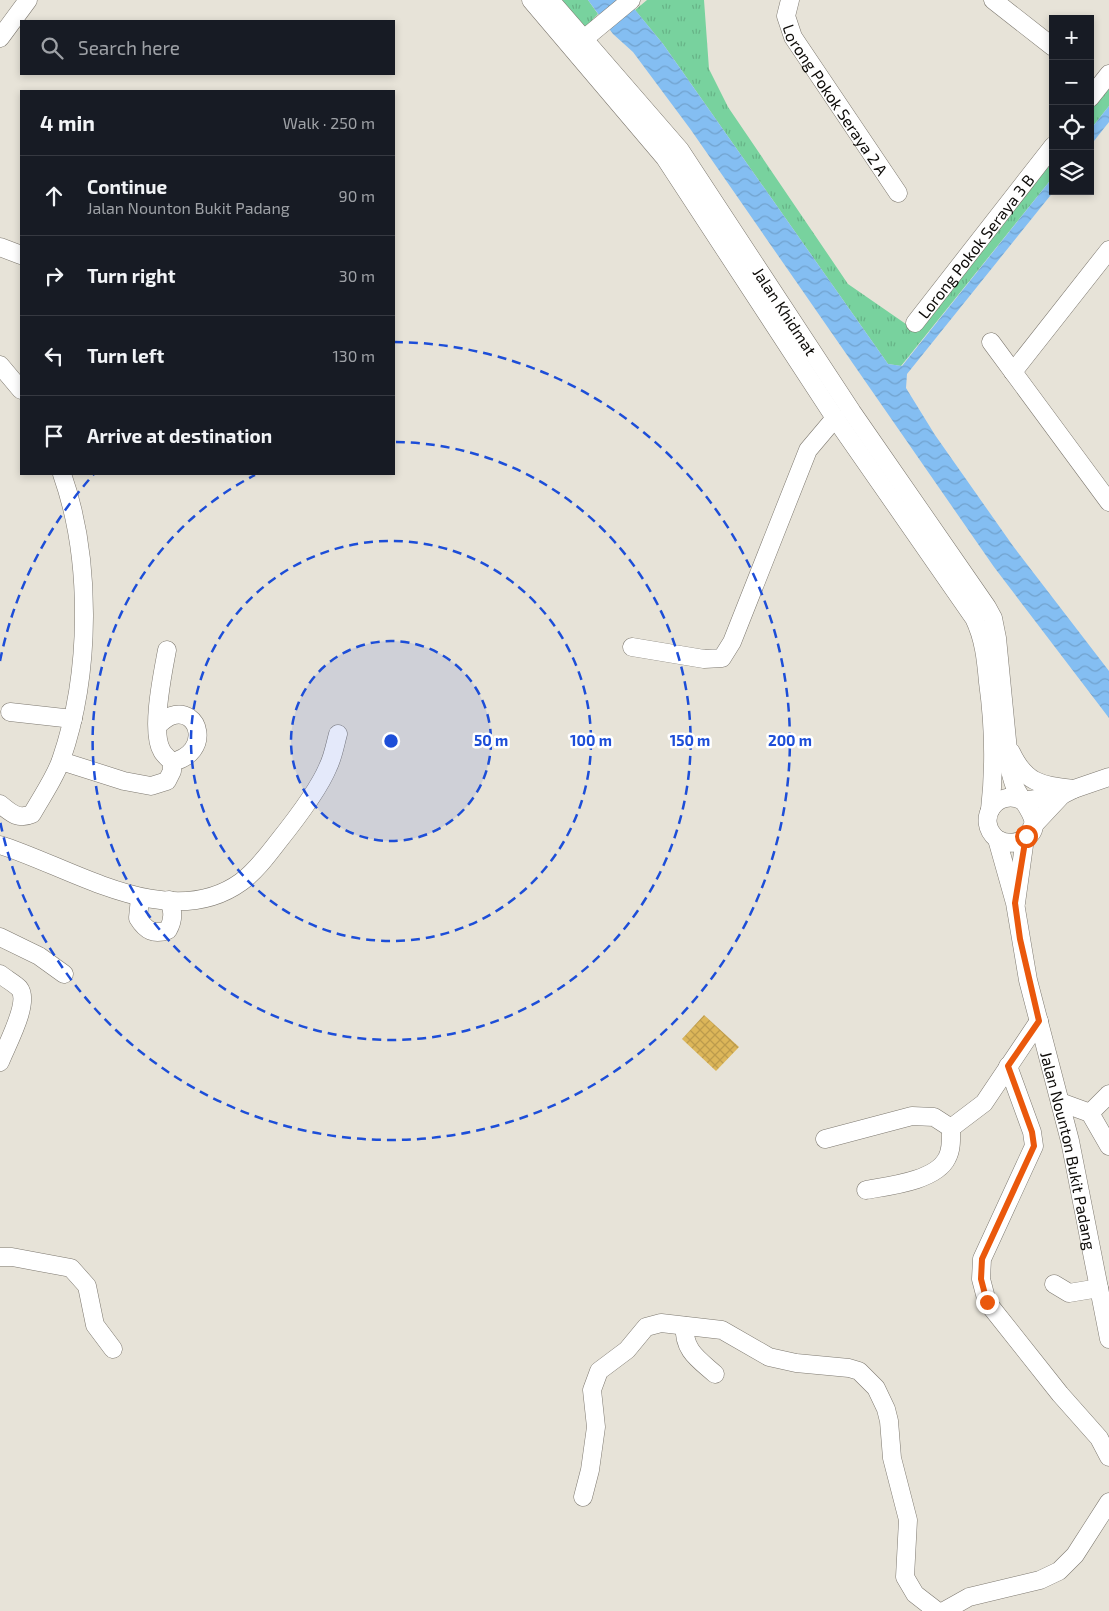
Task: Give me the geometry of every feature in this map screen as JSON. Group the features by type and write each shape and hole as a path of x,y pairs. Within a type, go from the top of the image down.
{"street":[{"path":"0,38 28,0"},
{"path":"532,0 665,158 835,418 974,618 981,632 992,710 994,754 988,827 997,839 1011,843 1028,832 1068,792"},
{"name":"Jalan Khidmat","path":"550,0 680,150 852,412 987,608 992,618 997,638 1010,771 1016,790 1023,801"},
{"path":"584,39 631,0"},
{"name":"Lorong Pokok Seraya 2 A","path":"790,0 786,16 793,37 898,193"},
{"path":"992,0 1049,43"},
{"path":"1094,90 1100,78"},
{"name":"Lorong Pokok Seraya 3 B","path":"915,323 1050,150"},
{"path":"0,247 20,255"},
{"path":"1013,372 1109,250"},
{"path":"991,342 1108,498"},
{"path":"0,366 20,389"},
{"path":"632,647 704,659 722,658 732,642 808,450 835,418"},
{"path":"0,804 13,815 24,818 32,814 61,761 73,719 84,642 83,611 78,536 62,475"},
{"path":"61,761 124,781 151,786 167,781 172,771 172,762 161,750 157,738 159,697 167,650"},
{"path":"10,712 73,719"},
{"path":"158,725 171,716 178,715 194,723 199,733 197,742 190,754 182,760 172,762"},
{"path":"0,845 140,898 191,900 221,894 242,881 267,855 293,823 328,768 338,734"},
{"path":"1007,740 1012,754 1027,777 1068,792"},
{"path":"1023,801 1068,792 1109,777"},
{"path":"990,810 998,801 1005,798 1013,797 1023,801 1032,811 1028,832"},
{"name":"Jalan Nounton Bukit Padang","path":"1015,903 1028,832"},
{"name":"Jalan Nounton Bukit Padang","path":"997,839 1015,903 1020,939 1060,1102 1109,1339"},
{"path":"140,898 138,918 146,929 153,932 168,930 172,922 172,908 168,900"},
{"path":"0,936 39,956 64,974"},
{"path":"0,974 20,989 23,999 22,1009 0,1062"},
{"path":"951,1128 984,1103 1039,1021"},
{"path":"1008,1066 1032,1132 1034,1146 982,1259 981,1279 987,1302 1060,1394 1099,1438 1109,1457"},
{"path":"1090,1113 1109,1094"},
{"path":"1060,1102 1090,1113 1109,1146"},
{"path":"825,1139 912,1116 934,1117 951,1128"},
{"path":"866,1190 916,1180 939,1167 946,1160 950,1150 951,1128"},
{"path":"0,1257 12,1257 72,1268 87,1286 96,1325 113,1350"},
{"path":"1054,1284 1069,1293 1099,1288"},
{"path":"584,1497 596,1427 592,1390 599,1372 627,1350 646,1327 661,1323 722,1330 769,1356 796,1363 849,1368 859,1371 876,1388 886,1409 892,1458 908,1520 905,1577 916,1594 937,1611"},
{"path":"684,1326 684,1340 694,1354 715,1374"},
{"path":"944,1611 969,1598 1040,1580 1059,1571 1075,1555 1109,1502"}],"green space":[{"path":"553,0 588,0 598,14 593,19 595,22 586,28"},
{"path":"647,0 704,0 709,69 728,107 848,284 916,331 1049,162 1049,182 901,366 888,364 663,44 635,10"},
{"path":"1109,85 1109,106 1094,125 1094,104"}],"water":[{"path":"588,0 627,0 663,44 888,364 902,366 1049,182 1049,195 1051,195 907,374 906,388 935,435 1013,546 1109,671 1109,718 994,567 691,130 633,52 613,34"},
{"path":"1109,106 1109,122 1094,141 1094,125"}],"building":[{"path":"704,1015 739,1047 716,1071 682,1039"}],"route":[{"path":"987,1302 981,1279 982,1259 1034,1146 1032,1132 1012,1082 1008,1066 1039,1021 1028,980 1015,903 1017,901 1026,836"}]}
